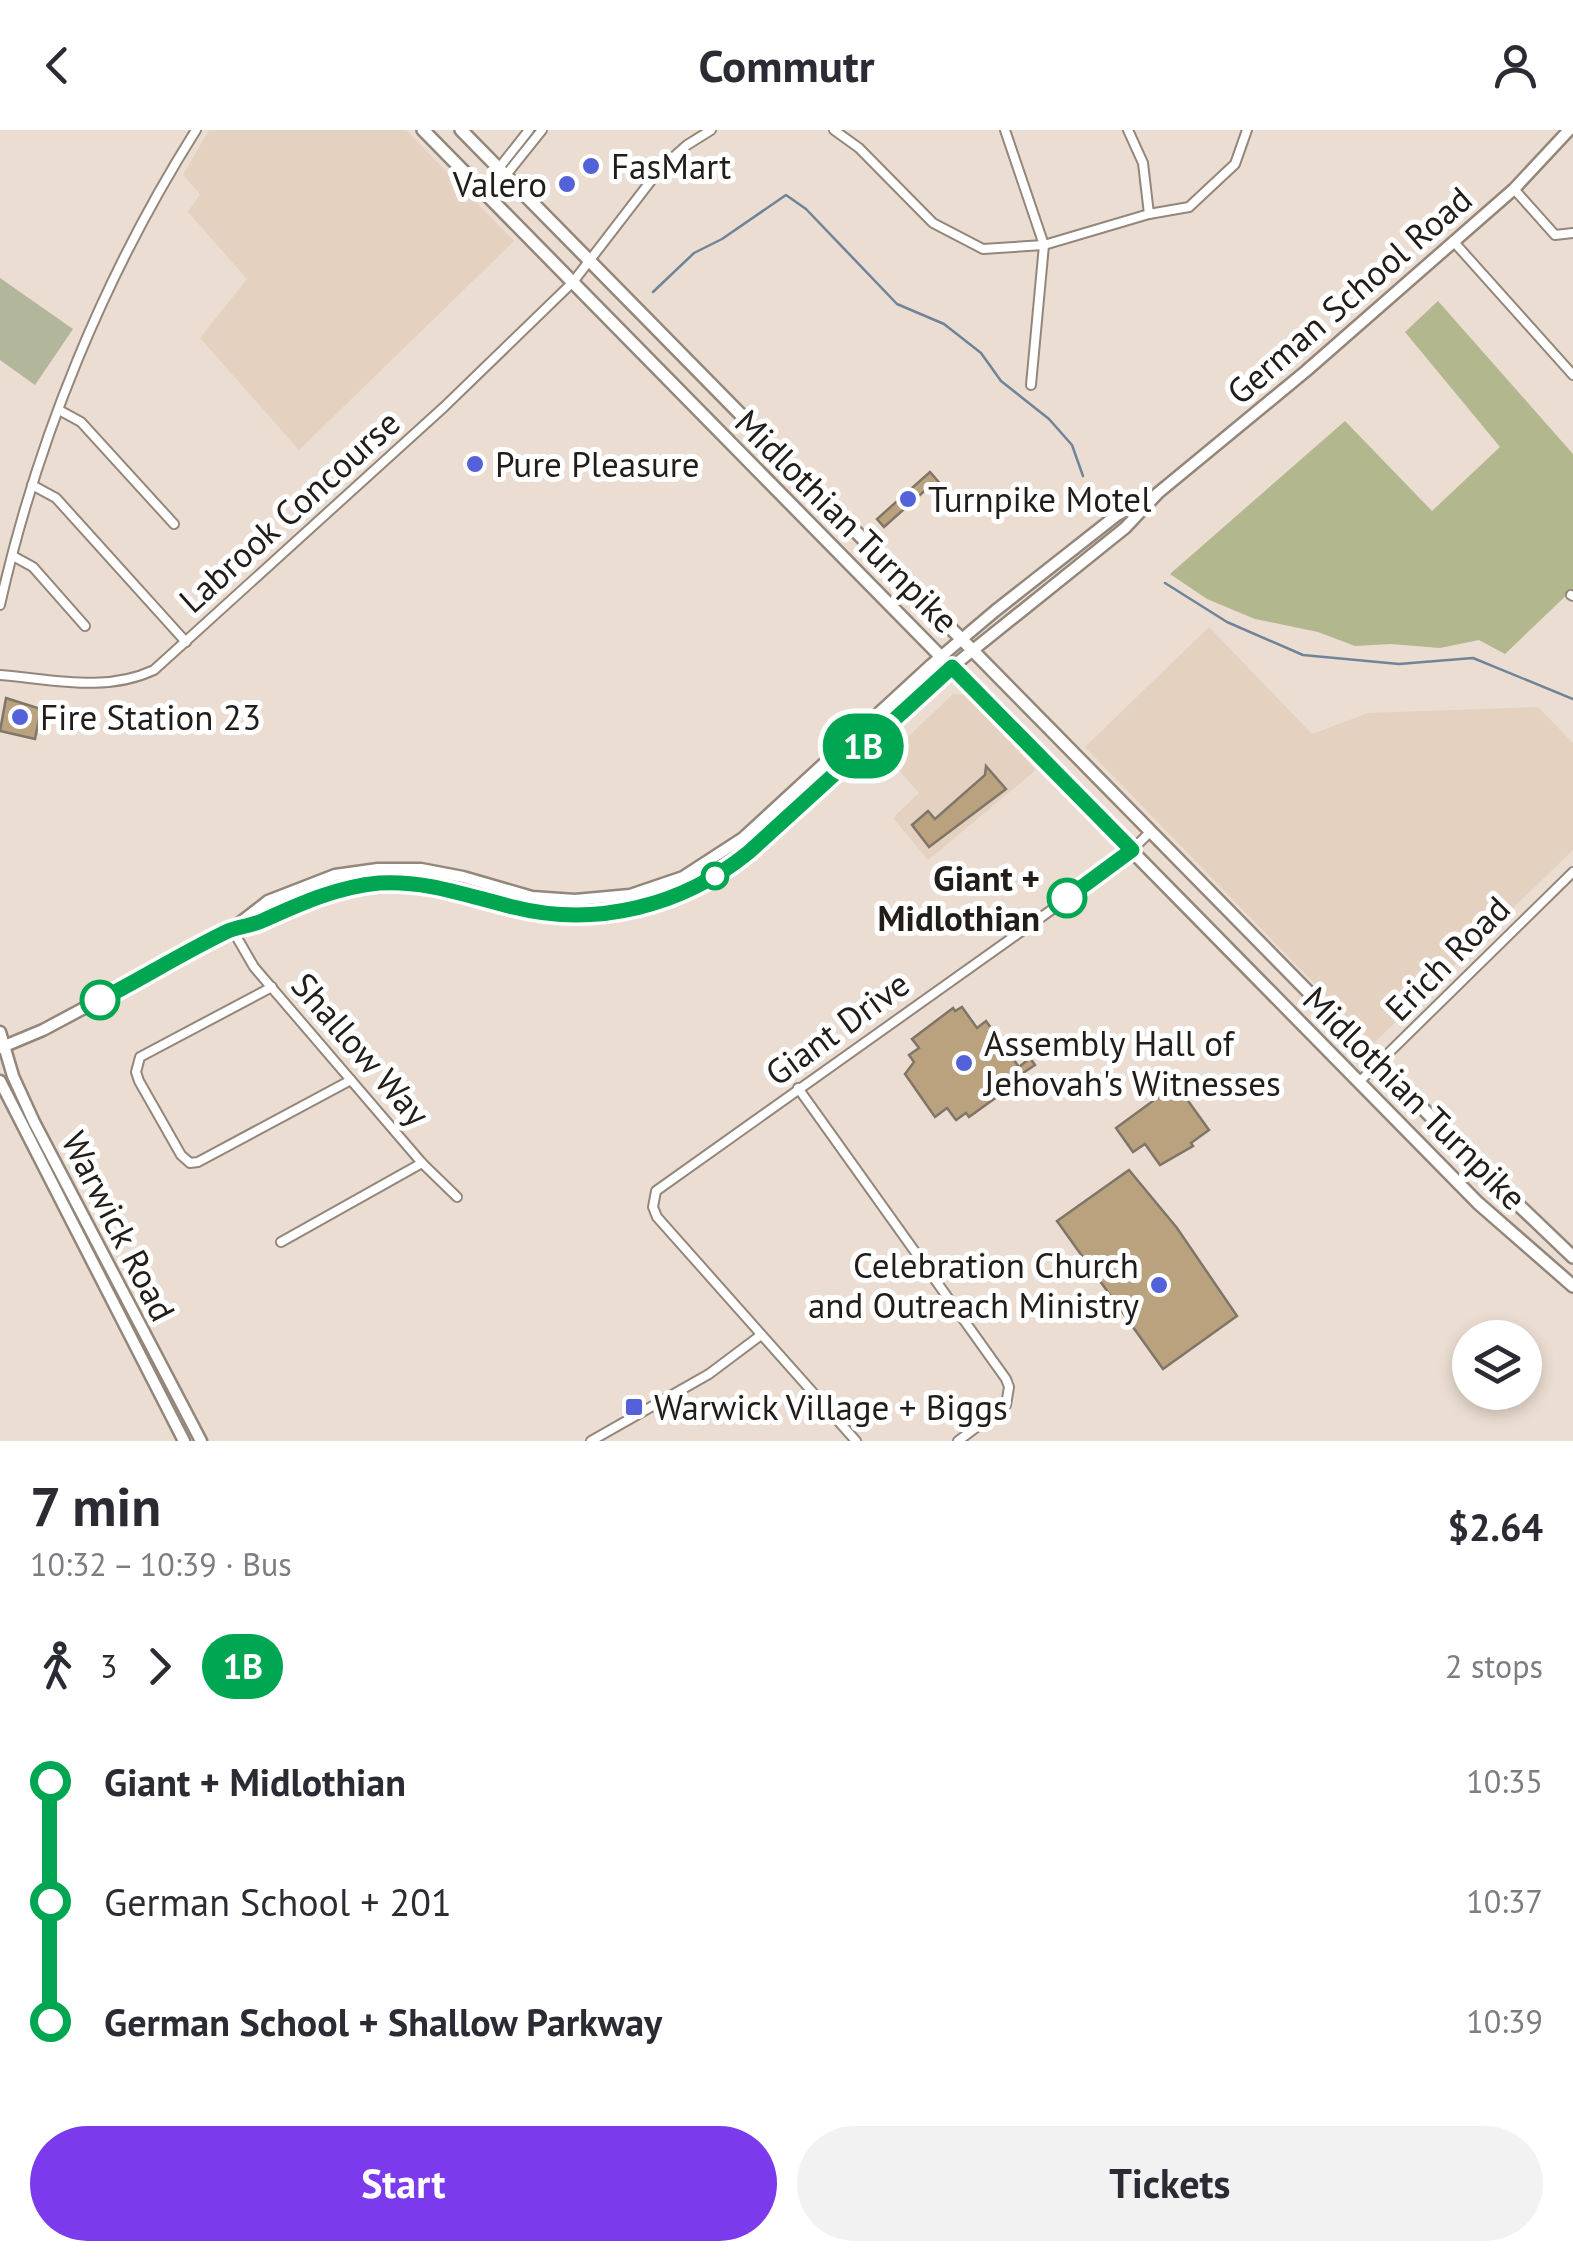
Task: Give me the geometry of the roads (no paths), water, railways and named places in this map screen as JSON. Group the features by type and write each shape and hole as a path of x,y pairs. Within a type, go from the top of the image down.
{"main road":[{"name":"Midlothian Turnpike","path":"424,130 1478,1203 1573,1286"},
{"name":"Midlothian Turnpike","path":"461,130 1573,1256"}],"street":[{"path":"0,606 32,486 58,410 144,214 196,130"},
{"path":"502,172 529,130"},
{"path":"502,172 542,130"},
{"name":"Labrook Concourse","path":"0,675 120,682 154,670 444,407 573,282 660,169 712,130"},
{"path":"834,130 858,148 933,223 983,249 1044,245 1149,214 1189,207 1234,164 1247,130"},
{"path":"1005,130 1044,245 1032,386"},
{"path":"1128,130 1143,163 1149,214"},
{"name":"German School Road","path":"232,929 260,923 324,894 380,883 439,886 552,914 591,915 634,909 701,884 738,861 972,649 1125,528 1158,493 1306,371 1514,189 1570,134"},
{"path":"1514,189 1555,235 1573,234"},
{"path":"1453,241 1573,375"},
{"path":"58,410 81,422 174,524"},
{"path":"32,486 56,498 186,642"},
{"name":"German School Road","path":"232,929 255,908 294,889 363,870 435,871 518,894 560,900 630,895 671,882 708,863 764,818 962,638 1117,515 1158,493"},
{"path":"13,556 33,567 85,626"},
{"path":"764,818 773,829"},
{"name":"Giant Drive","path":"761,1335 657,1217 653,1198 662,1184 1132,850 1152,831"},
{"name":"Erich Road","path":"1359,1082 1573,872"},
{"path":"2,1048 232,929"},
{"name":"Shallow Way","path":"232,929 243,952 272,987 422,1163 457,1197"},
{"path":"272,987 140,1057 136,1072 139,1081 181,1155 190,1163 198,1162 351,1080"},
{"name":"Warwick Road","path":"0,1032 2,1048 34,1122 201,1441"},
{"name":"Warwick Road","path":"0,1081 184,1441"},
{"path":"798,1088 1006,1379 1008,1397 1000,1411 958,1441"},
{"path":"282,1242 422,1163"},
{"path":"591,1441 709,1374 761,1335 856,1441"}],"waterway":[{"path":"653,292 694,253 722,239 786,195 806,209 897,304 944,324 981,353 1001,381 1049,419 1072,445 1083,476"},
{"path":"1165,583 1227,622 1303,655 1399,664 1473,658 1573,699"}],"place":[{"name":"FasMart","path":"591,166"},
{"name":"Valero","path":"567,184"},
{"name":"Pure Pleasure","path":"475,464"},
{"name":"Turnpike Motel","path":"908,499"},
{"name":"Fire Station 23","path":"20,717"},
{"name":"Giant + Midlothian","path":"1067,898"},
{"name":"Assembly Hall of Jehovah's Witnesses","path":"964,1063"},
{"name":"Celebration Church and Outreach Ministry","path":"1159,1285"},
{"name":"Warwick Village + Biggs","path":"634,1407"}]}
